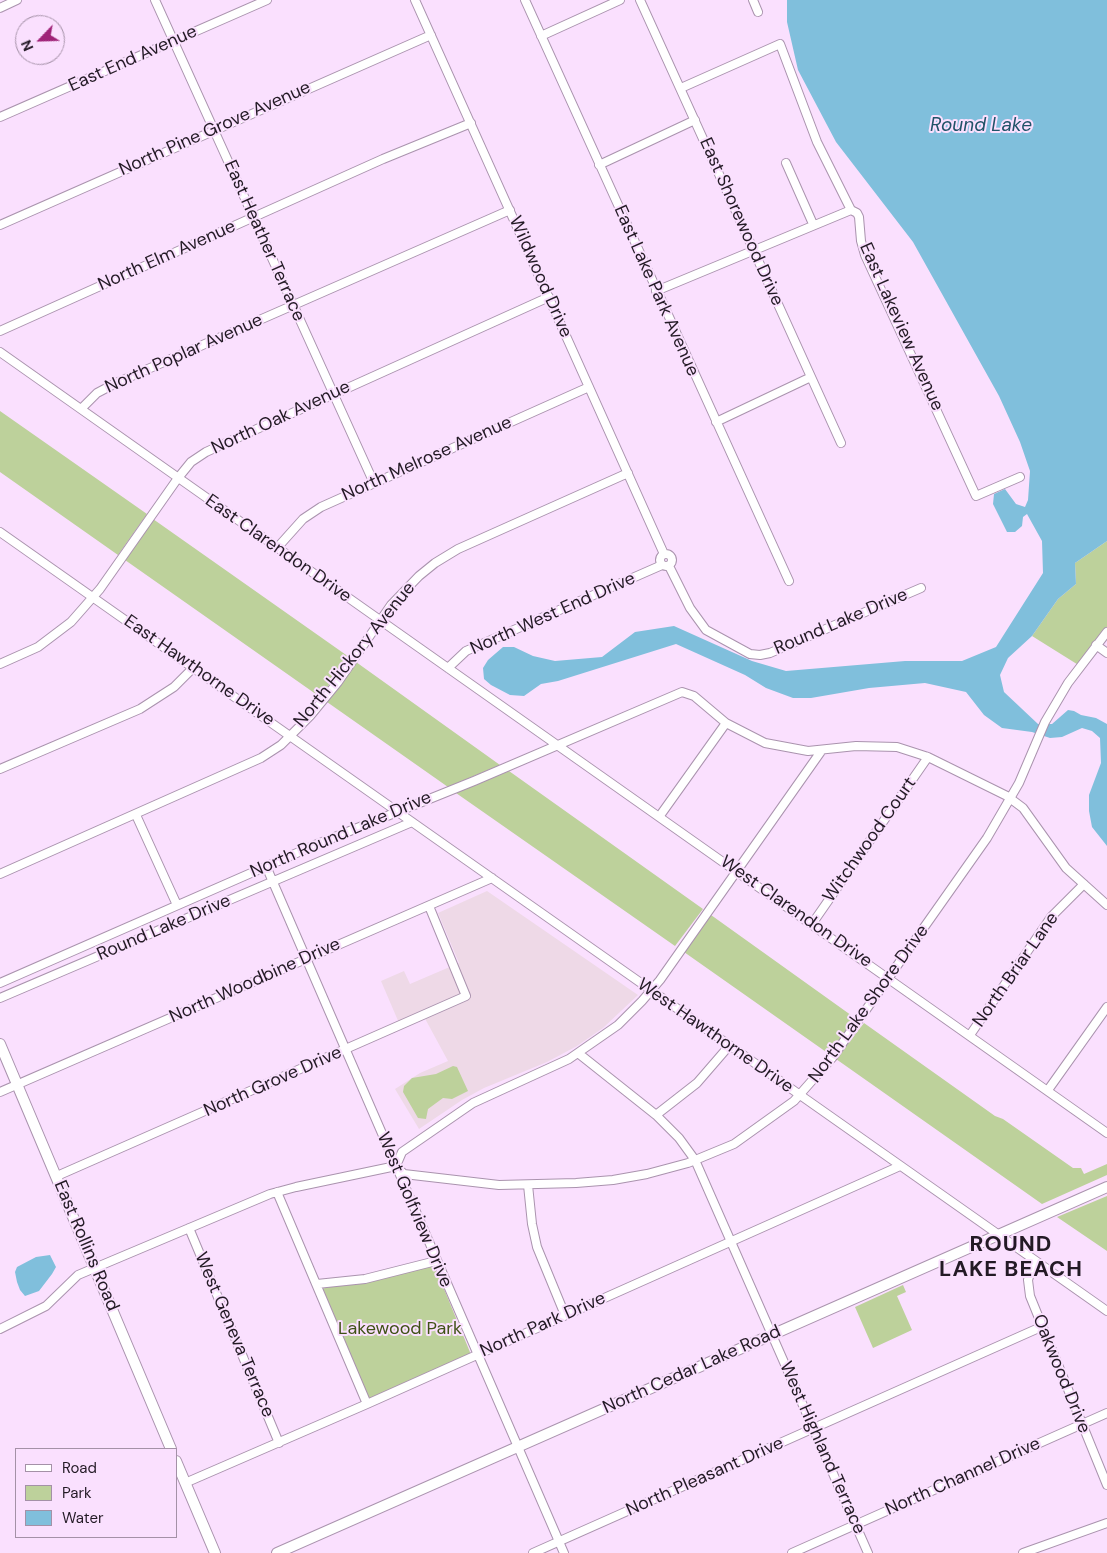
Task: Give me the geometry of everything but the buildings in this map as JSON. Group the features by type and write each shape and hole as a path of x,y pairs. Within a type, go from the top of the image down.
{"main road":[{"name":"East Rollins Road","path":"0,1044 171,1448"},
{"name":"North Cedar Lake Road","path":"277,1553 1107,1187"},
{"path":"178,1466 215,1553"}],"street":[{"path":"0,8 18,0"},
{"name":"East Heather Terrace","path":"155,0 373,482"},
{"name":"East End Avenue","path":"0,117 267,0"},
{"name":"Wildwood Drive","path":"415,0 664,554 668,554 672,558 672,562 665,565 690,608 706,630 750,654 760,655"},
{"name":"East Lake Park Avenue","path":"525,0 788,581"},
{"path":"541,36 620,0"},
{"name":"East Shorewood Drive","path":"640,0 840,444"},
{"path":"753,0 758,12"},
{"name":"North Pine Grove Avenue","path":"0,225 431,35"},
{"name":"East Lakeview Avenue","path":"681,88 780,44 817,142 851,210 857,212 865,255 976,496 1020,477"},
{"path":"599,165 695,120"},
{"name":"North Elm Avenue","path":"0,331 383,159 471,123"},
{"path":"786,163 814,224"},
{"name":"North Poplar Avenue","path":"82,409 97,393 116,383 510,210"},
{"path":"656,292 851,210"},
{"name":"North Oak Avenue","path":"0,664 38,647 71,622 93,597 191,462 206,452 333,393 549,297"},
{"name":"East Clarendon Drive","path":"0,352 557,745"},
{"path":"716,422 811,377"},
{"name":"North Melrose Avenue","path":"277,548 288,533 309,515 373,482 589,387"},
{"name":"North Hickory Avenue","path":"0,874 136,815 260,758 281,745 310,716 338,682 391,605 419,576 458,549 628,473"},
{"name":"East Hawthorne Drive","path":"0,532 397,811"},
{"name":"North West End Drive","path":"448,668 466,651 665,565"},
{"name":"Round Lake Drive","path":"760,655 770,653 921,588"},
{"name":"North Lake Shore Drive","path":"396,1166 404,1174 499,1185 614,1180 647,1174 695,1160 734,1144 799,1095 832,1058 986,838 1011,799 1039,736 1068,683 1107,632"},
{"path":"1096,645 1107,653"},
{"path":"0,769 140,709 174,687 193,668"},
{"name":"North Round Lake Drive","path":"0,983 266,866 673,695 684,693 694,696 726,722"},
{"path":"659,816 726,722 765,743 800,750 878,745 897,747 928,757 1011,799 1023,808 1066,868 1107,905"},
{"name":"West Clarendon Drive","path":"557,745 1107,1133"},
{"path":"0,1329 46,1306 78,1275 189,1228 277,1192 396,1166 402,1152 473,1103 547,1070 578,1053 618,1025 651,991 822,750"},
{"name":"Witchwood Court","path":"812,924 928,757"},
{"name":"West Hawthorne Drive","path":"397,811 1107,1311"},
{"path":"136,815 177,905"},
{"name":"Round Lake Drive","path":"0,998 412,822"},
{"name":"West Golfview Drive","path":"266,866 564,1553"},
{"name":"North Woodbine Drive","path":"0,1092 492,878"},
{"name":"North Briar Lane","path":"970,1035 1051,916 1084,884"},
{"name":"North Grove Drive","path":"56,1176 466,996 429,906"},
{"path":"1048,1090 1107,1007"},
{"path":"656,1115 697,1083 729,1046"},
{"name":"West Highland Terrace","path":"578,1053 656,1115 679,1138 695,1160 868,1553"},
{"name":"North Park Drive","path":"185,1483 367,1404 900,1166"},
{"path":"528,1184 532,1224 538,1247 565,1315"},
{"path":"277,1192 367,1404"},
{"name":"West Geneva Terrace","path":"189,1228 279,1443"},
{"name":"Oakwood Drive","path":"1034,1260 1028,1280 1030,1296 1041,1327 1107,1485"},
{"path":"317,1284 365,1279 436,1261"},
{"name":"North Pleasant Drive","path":"534,1553 1041,1327"},
{"name":"North Channel Drive","path":"792,1553 1107,1413"},
{"path":"1023,1553 1107,1523"}],"shaded area":[{"path":"487,891 638,995 603,1028 577,1046 547,1062 484,1088 462,1100 419,1129 395,1089 420,1073 448,1061 422,1013 399,1023 381,981 404,971 410,984 459,963 438,913"}],"green space":[{"path":"0,411 147,514 118,555 0,472"},
{"path":"153,519 349,657 320,697 125,560"},
{"path":"1107,541 1107,632 1080,666 1032,636 1058,599 1076,584 1075,563"},
{"path":"356,662 500,765 448,787 327,702"},
{"path":"509,771 703,909 675,946 456,793"},
{"path":"711,915 855,1018 829,1054 684,952"},
{"path":"864,1023 995,1116 1003,1119 1073,1168 1081,1168 1084,1174 1107,1164 1107,1175 1042,1204 836,1059"},
{"path":"453,1066 457,1067 468,1091 452,1099 443,1098 428,1109 426,1119 418,1118 403,1092 404,1086 412,1078 436,1074"},
{"path":"1107,1196 1107,1251 1057,1217"},
{"name":"Lakewood Park","path":"433,1262 472,1357 370,1403 321,1289"},
{"path":"903,1285 906,1292 897,1296 912,1330 873,1348 855,1307"}],"water":[{"name":"Round Lake","path":"787,0 1107,0 1107,541 1075,563 1076,584 1058,599 1032,636 1008,658 1000,675 1004,692 1038,724 1052,724 1068,710 1096,718 1107,724 1107,846 1092,827 1089,811 1089,795 1101,763 1100,738 1092,731 1082,728 1062,737 1050,738 1032,732 1002,728 984,715 966,692 925,683 869,688 811,698 793,698 766,688 745,675 676,644 558,681 541,684 524,696 510,695 484,679 483,668 488,660 503,647 514,647 533,656 555,661 602,657 635,632 674,626 752,661 786,671 905,661 962,661 996,647 1043,573 1042,541 1027,514 1023,517 1022,526 1015,532 1007,532 993,504 994,494 1005,489 1016,504 1025,507 1028,500 1030,471 1020,442 999,396 913,242 836,142 798,70 787,22"},
{"path":"50,1255 56,1267 52,1274 39,1291 25,1296 17,1282 15,1272 17,1267 36,1257"}],"district":[{"name":"ROUND LAKE BEACH","path":"1011,1258"}]}
